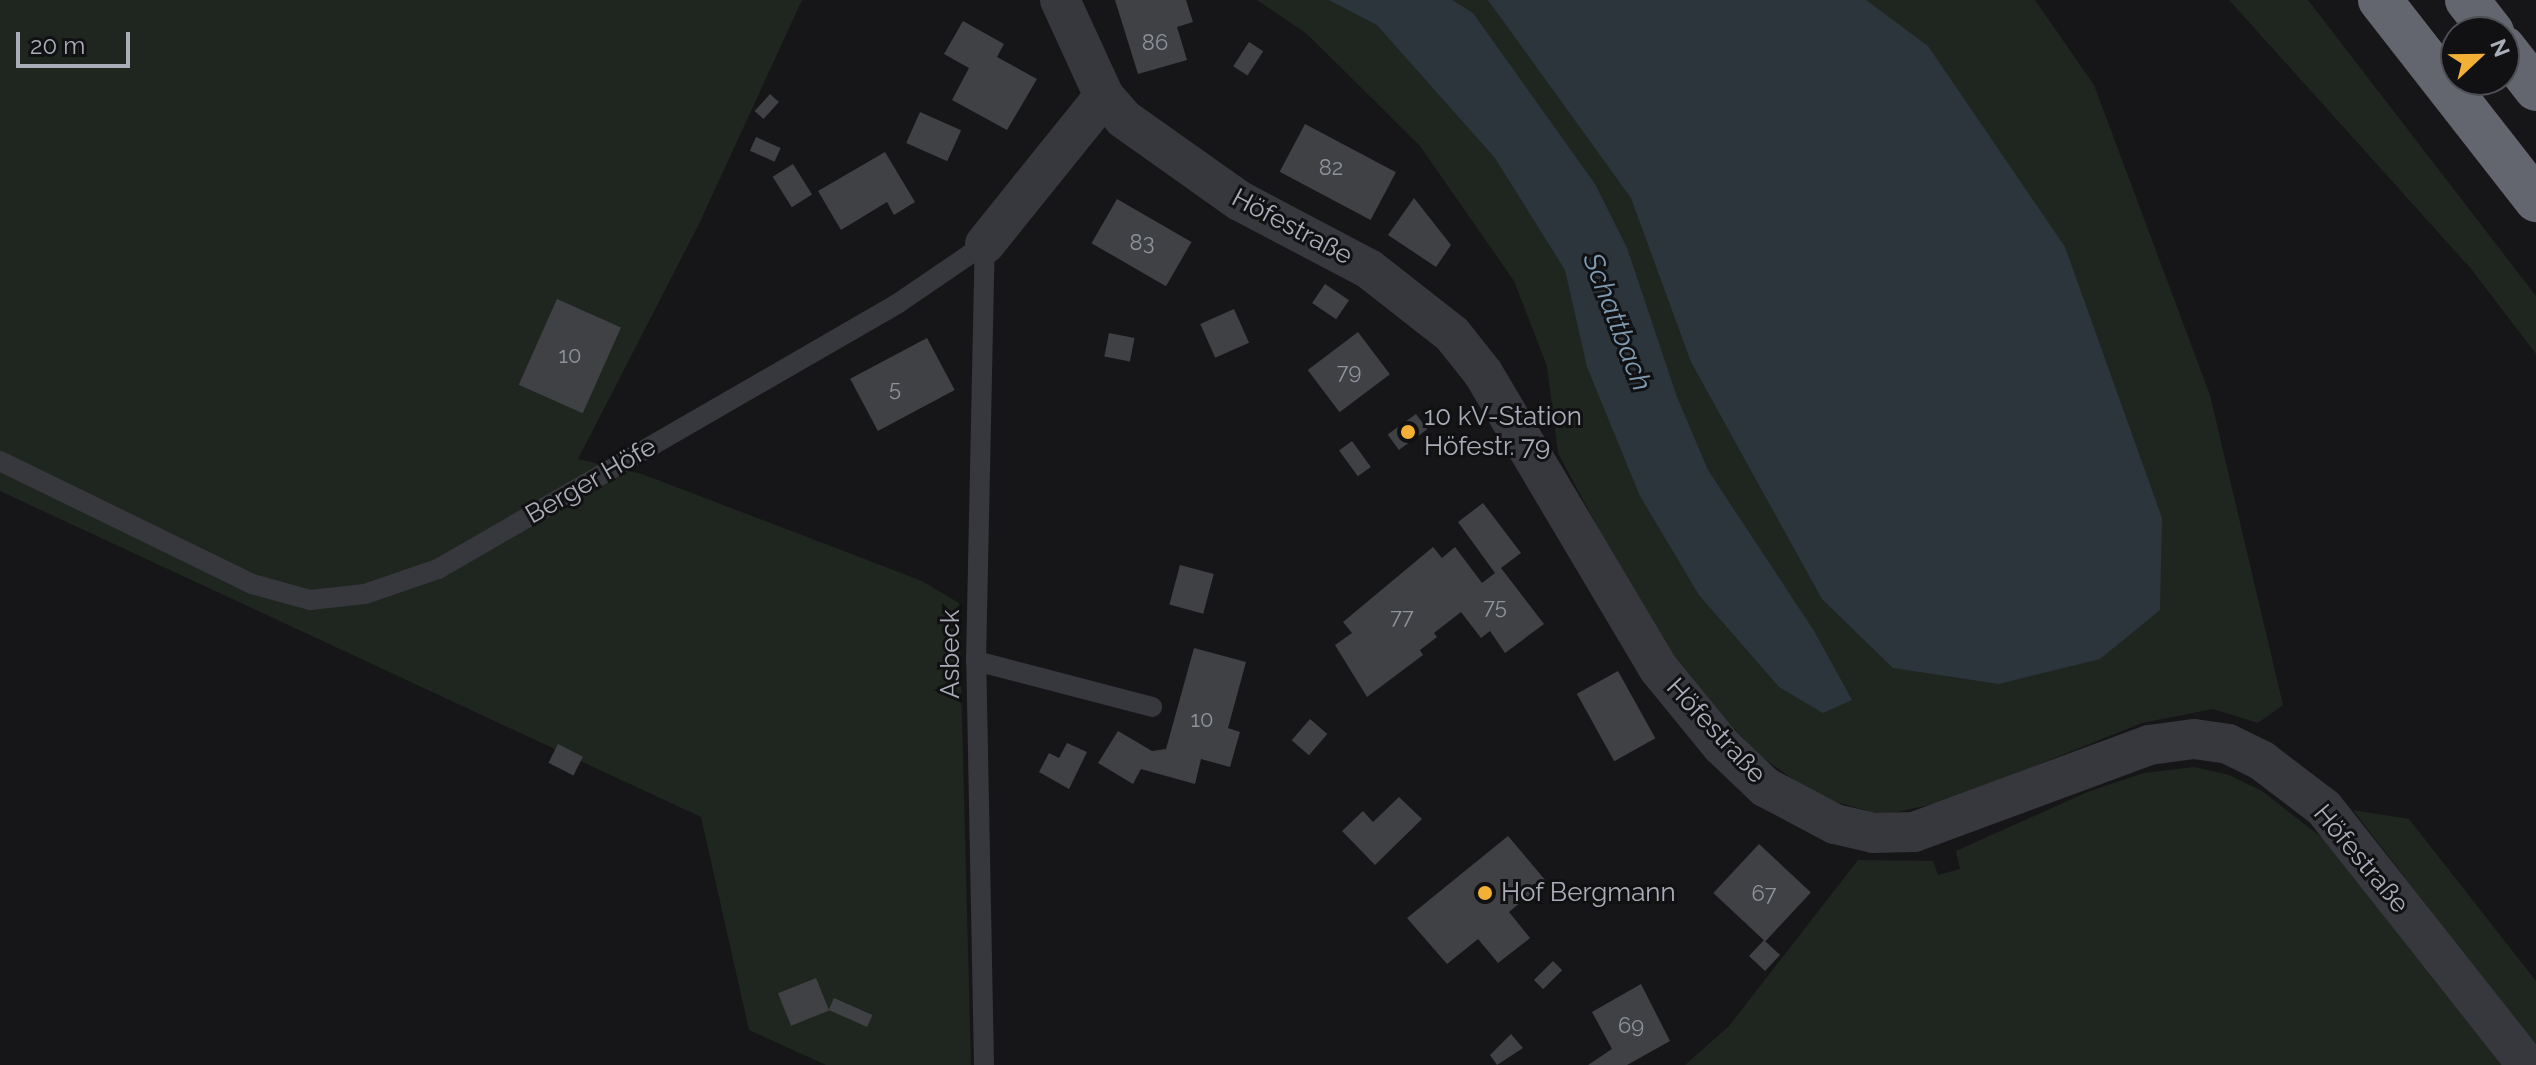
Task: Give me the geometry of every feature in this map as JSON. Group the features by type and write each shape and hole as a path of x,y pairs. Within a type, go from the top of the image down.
{"highway":[{"path":"2380,0 2536,200"},
{"path":"2467,0 2480,16"},
{"path":"2520,68 2536,89"}],"street":[{"name":"Höfestraße","path":"1060,0 1104,96 1174,158 1240,201 1369,269 1452,334 1483,373 1659,669 1712,735 1765,787 1835,824 1873,833 1914,832 2149,745 2194,739 2228,744 2261,760 2324,808 2527,1065"},
{"name":"Berger Höfe","path":"985,244 1104,96"}],"lane":[{"name":"Berger Höfe","path":"0,461 252,584 310,600 365,594 438,569 897,304 985,244"},
{"name":"Asbeck","path":"984,1065 976,661 985,244"},
{"path":"976,661 1152,707"}],"shaded area":[{"path":"0,0 802,0 699,224 578,459 642,474 922,581 959,603 971,1065 826,1065 749,1030 701,817 0,491"},
{"path":"1257,0 2035,0 2094,85 2210,395 2283,705 2258,723 2213,709 2142,723 1947,801 1883,815 1818,797 1759,755 1701,694 1653,631 1558,453 1547,366 1514,281 1420,146 1307,34"},
{"path":"2229,0 2308,0 2536,296 2536,354 2472,270"},
{"path":"2194,767 2229,775 2262,791 2329,843 2506,1065 1685,1065 1729,1026 1858,860 1933,861 1938,875 1960,869 1956,851 2090,791 2144,773"},
{"path":"2353,810 2409,819 2536,981 2536,1048"}],"water":[{"name":"Schattbach","path":"1329,0 1452,0 1473,13 1595,184 1627,248 1677,397 1708,470 1814,631 1852,700 1823,713 1779,687 1699,595 1640,496 1587,367 1565,270 1495,158 1377,25"},
{"path":"1488,0 1866,0 1928,46 2065,247 2162,518 2160,610 2100,659 1999,684 1893,668 1822,599 1691,362 1631,198"}],"building":[{"path":"1115,0 1186,0 1193,22 1177,27 1187,60 1138,74"},
{"path":"963,21 1004,44 997,57 1037,79 1007,130 952,100 969,68 944,54"},
{"path":"1249,42 1263,51 1247,76 1233,66"},
{"path":"770,94 779,102 764,119 755,111"},
{"path":"920,112 961,130 947,161 906,143"},
{"path":"1305,124 1396,172 1371,220 1280,172"},
{"path":"756,137 781,148 775,162 750,151"},
{"path":"885,152 915,202 894,215 887,202 841,230 818,191"},
{"path":"793,164 812,195 792,207 773,177"},
{"path":"1414,198 1451,245 1436,267 1388,235"},
{"path":"1117,199 1191,242 1166,286 1092,243"},
{"path":"1325,284 1349,300 1336,319 1312,303"},
{"path":"557,299 621,327 583,413 519,385"},
{"path":"1234,309 1249,343 1215,358 1200,324"},
{"path":"1358,332 1390,374 1340,412 1308,370"},
{"path":"1109,333 1135,338 1130,362 1104,357"},
{"path":"927,338 955,390 878,431 850,379"},
{"name":"10 kV-Station Höfestr. 79","path":"1416,414 1427,429 1399,450 1388,435"},
{"path":"1352,441 1371,467 1358,476 1339,450"},
{"path":"1483,503 1521,553 1501,568 1544,624 1505,653 1490,631 1481,638 1461,612 1434,633 1437,637 1420,650 1423,655 1367,697 1335,645 1352,633 1343,622 1433,547 1442,558 1455,547 1482,583 1495,573 1458,522"},
{"path":"1180,565 1214,574 1203,614 1169,605"},
{"path":"1194,648 1246,662 1228,728 1240,732 1230,767 1201,759 1195,784 1141,769 1133,784 1098,763 1118,731 1152,751 1166,749"},
{"path":"1618,671 1655,738 1614,761 1577,694"},
{"path":"1310,719 1327,734 1309,755 1292,740"},
{"path":"1067,743 1087,752 1069,789 1039,772 1049,753 1059,758"},
{"path":"558,744 583,757 573,775 548,763"},
{"path":"1399,797 1422,819 1375,865 1342,831 1363,811 1373,822"},
{"name":"Hof Bergmann","path":"1508,836 1546,881 1509,912 1530,938 1498,963 1478,939 1447,964 1407,918"},
{"path":"1759,844 1811,892 1765,941 1713,893"},
{"path":"1764,940 1780,955 1765,971 1749,956"},
{"path":"1553,961 1562,970 1543,989 1534,980"},
{"path":"816,978 829,1010 791,1026 778,993"},
{"path":"1641,984 1670,1041 1627,1065 1588,1065 1612,1049 1592,1012"},
{"path":"834,998 872,1015 867,1027 829,1010"},
{"path":"1511,1034 1523,1048 1497,1065 1490,1055"}],"place":[{"name":"10 kV-Station Höfestr. 79","path":"1408,432"},
{"name":"Hof Bergmann","path":"1485,893"}]}
